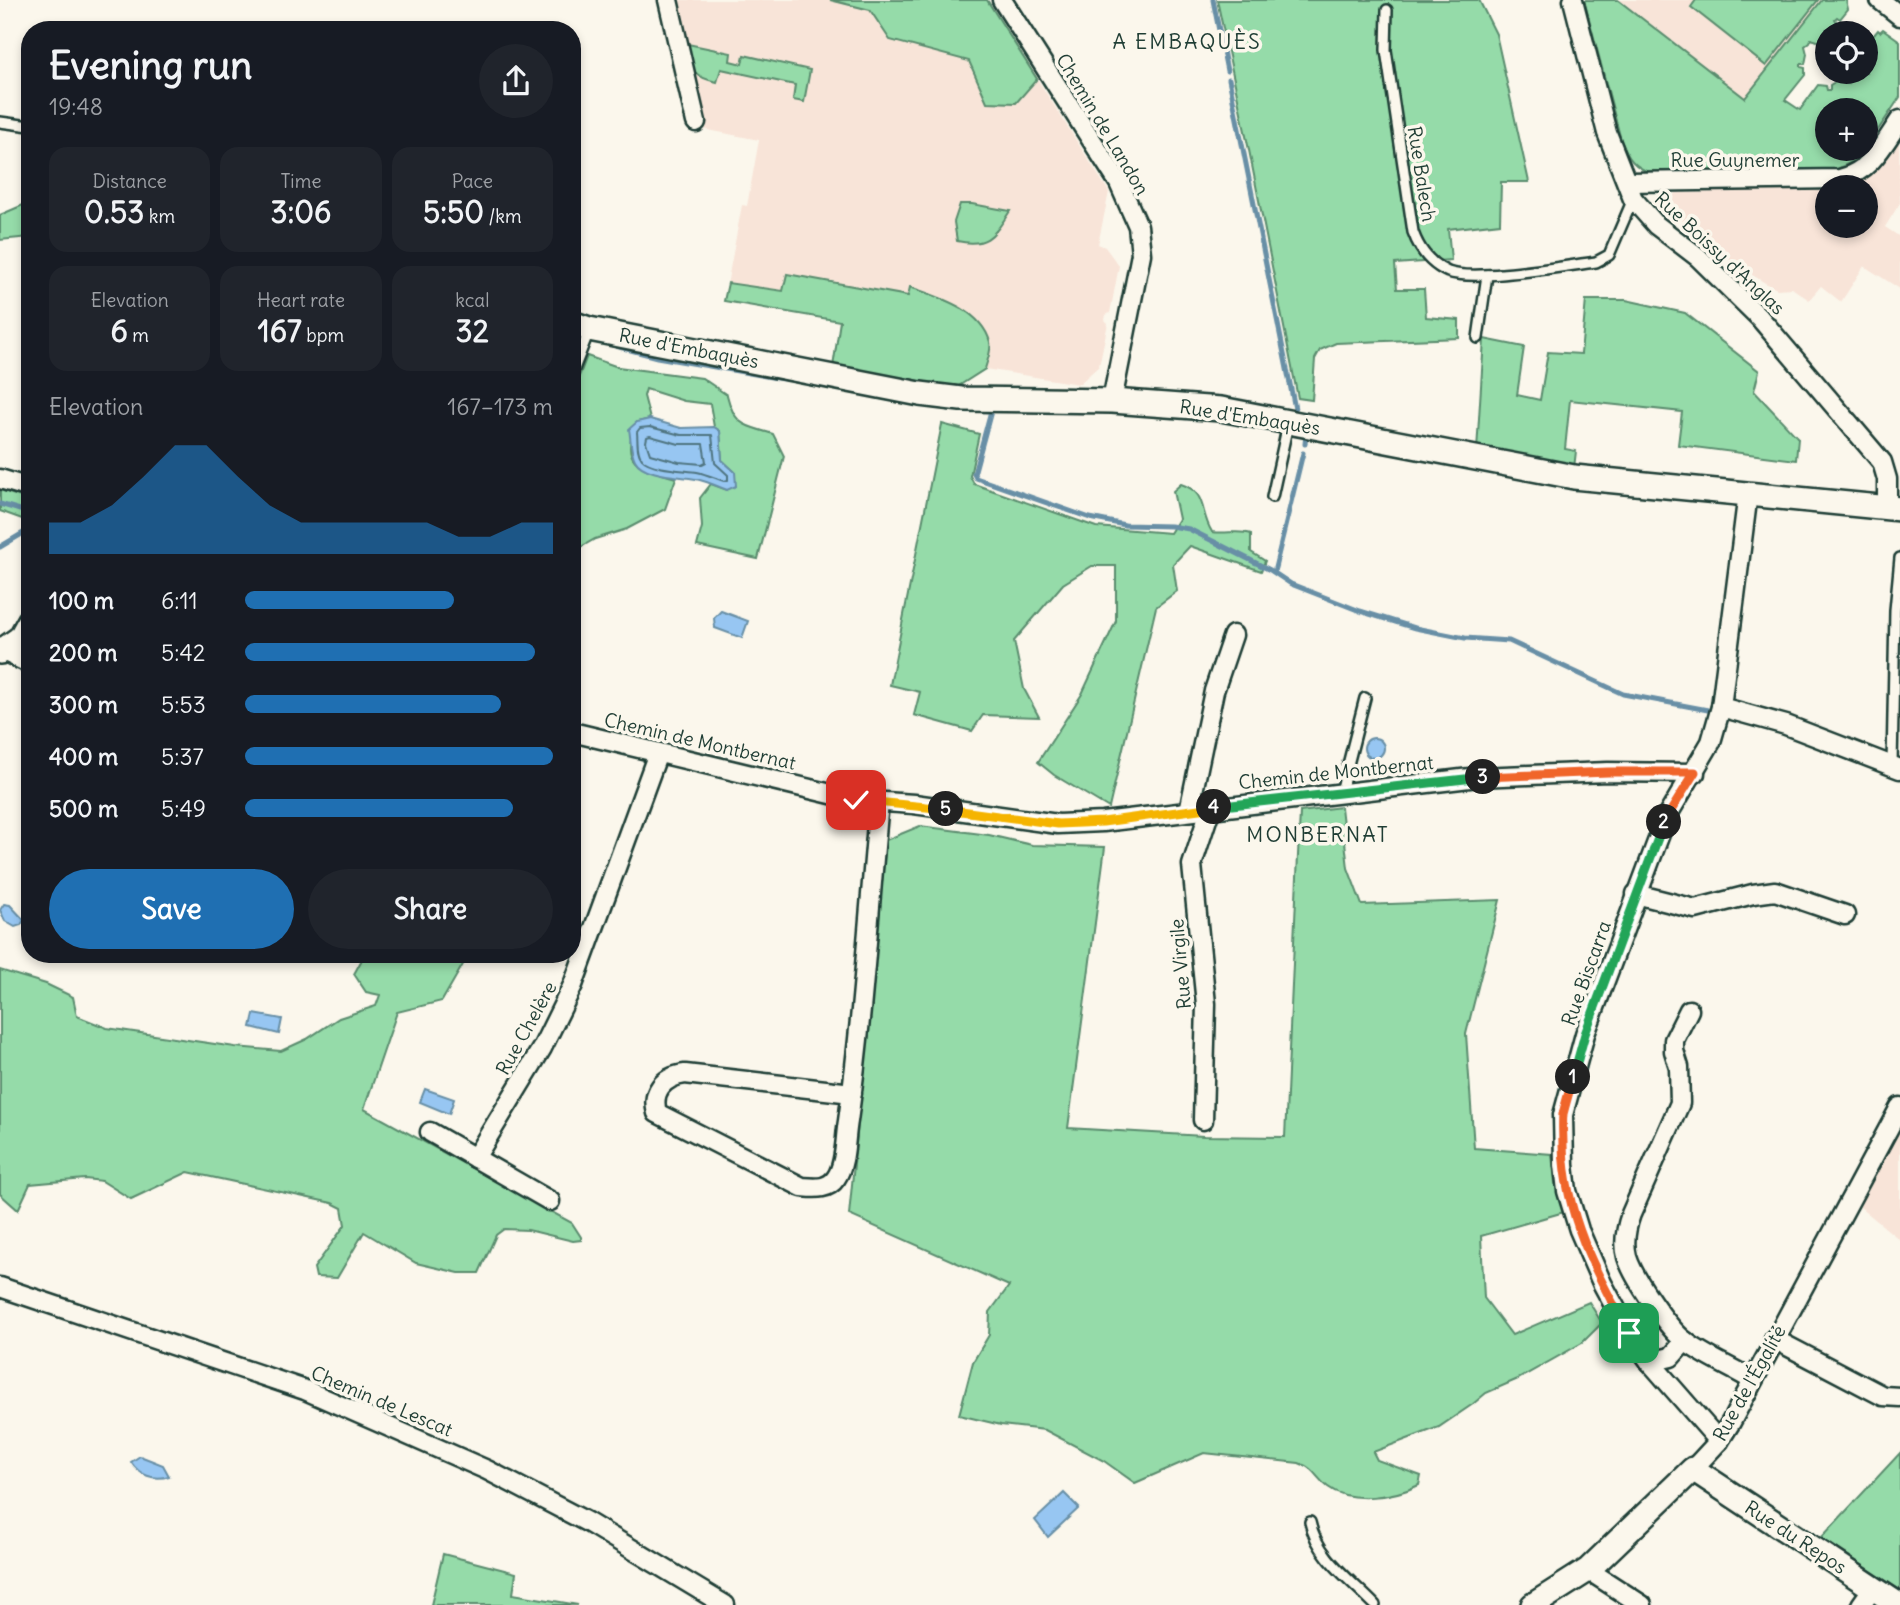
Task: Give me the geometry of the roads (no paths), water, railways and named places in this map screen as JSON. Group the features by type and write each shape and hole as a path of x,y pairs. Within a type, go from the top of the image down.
{"street":[{"path":"668,0 696,121"},
{"name":"Chemin de Landon","path":"1002,0 1119,183 1138,226 1141,254 1112,401"},
{"name":"Rue Boissy d'Anglas","path":"1573,0 1607,133 1633,199 1656,225 1699,257 1759,317 1882,463 1893,508"},
{"path":"1880,0 1900,16"},
{"name":"Rue Guynemer","path":"1627,182 1840,179 1853,176 1871,163 1900,120"},
{"name":"Rue d'Embaquès","path":"581,326 920,394 961,399 1112,401 1221,409 1574,477 1893,508"},
{"path":"0,479 21,485"},
{"name":"Rue Biscarra","path":"1719,1441 1650,1363 1629,1333 1597,1273 1579,1230 1567,1191 1563,1115 1585,1034 1665,818 1711,743 1721,707 1748,493"},
{"path":"1189,811 1214,691 1233,635"},
{"path":"1,652 21,636"},
{"path":"1,652 21,660"},
{"path":"1721,707 1786,725 1896,767"},
{"name":"Chemin de Montbernat","path":"581,734 856,800 914,804 1058,824 1103,822 1478,777 1695,772"},
{"name":"Rue Chelère","path":"581,959 657,753"},
{"path":"852,1093 685,1074 665,1080 656,1095 655,1105 657,1113 802,1186 817,1189 836,1178 842,1164 852,1093 879,802"},
{"name":"Rue Virgile","path":"1203,1120 1206,1004 1192,865 1211,807"},
{"path":"1636,894 1695,909 1775,891 1845,915"},
{"name":"Rue Chelère","path":"475,1158 542,1048 563,1008 580,963"},
{"path":"1689,1010 1674,1040 1679,1067 1680,1103 1626,1229 1625,1243 1633,1270 1669,1326 1685,1341 1752,1380"},
{"name":"Rue de l'Égalité","path":"1533,1605 1588,1570 1719,1441 1900,1107"},
{"path":"430,1132 550,1201"},
{"name":"Chemin de Lescat","path":"0,1287 305,1390 487,1469 587,1522 725,1605"},
{"path":"1774,1339 1883,1396 1900,1397"},
{"path":"1650,1363 1671,1357 1685,1341"},
{"name":"Rue du Repos","path":"1693,1469 1867,1596 1899,1605"},
{"path":"1588,1570 1642,1605"}],"lane":[{"name":"Rue Balech","path":"1387,10 1386,50 1411,219 1417,244 1425,256 1445,271 1455,274 1487,275 1596,262 1609,255 1633,199"},
{"path":"0,122 21,125"},
{"path":"1478,338 1487,275"},
{"path":"1272,497 1289,422"},
{"path":"1896,767 1895,610 1900,558"},
{"path":"1341,792 1365,698"},
{"path":"1310,1522 1319,1548 1375,1605"}],"water":[{"path":"650,419 681,428 714,427 720,431 722,460 735,472 736,486 727,490 700,480 654,472 639,465 632,452 629,429 637,422"},
{"path":"721,611 748,621 742,638 715,628 714,618"},
{"path":"1374,738 1381,741 1384,748 1381,755 1374,758 1367,755 1364,748 1367,741"},
{"path":"4,904 10,905 21,917 21,925 15,927 5,921 0,910"},
{"path":"254,1014 282,1019 279,1034 251,1027"},
{"path":"425,1089 454,1099 449,1114 420,1102"},
{"path":"140,1456 163,1465 169,1476 152,1477 134,1467 131,1462"},
{"path":"1064,1493 1079,1508 1048,1537 1035,1520"}],"waterway":[{"path":"1213,0 1227,71"},
{"path":"1229,79 1295,409"},
{"path":"612,345 657,357 783,379"},
{"path":"969,410 991,411 974,474 976,478 1090,518 1125,525 1189,529 1270,570 1291,584 1360,611 1415,628 1465,638 1509,641 1623,694 1708,710"},
{"path":"1305,444 1306,434"},
{"path":"1274,572 1303,453"},
{"path":"0,504 21,510"},
{"path":"0,547 21,534"}],"district":[{"name":"A EMBAQUÈS","path":"1187,42"},
{"name":"MONBERNAT","path":"1318,835"}]}
